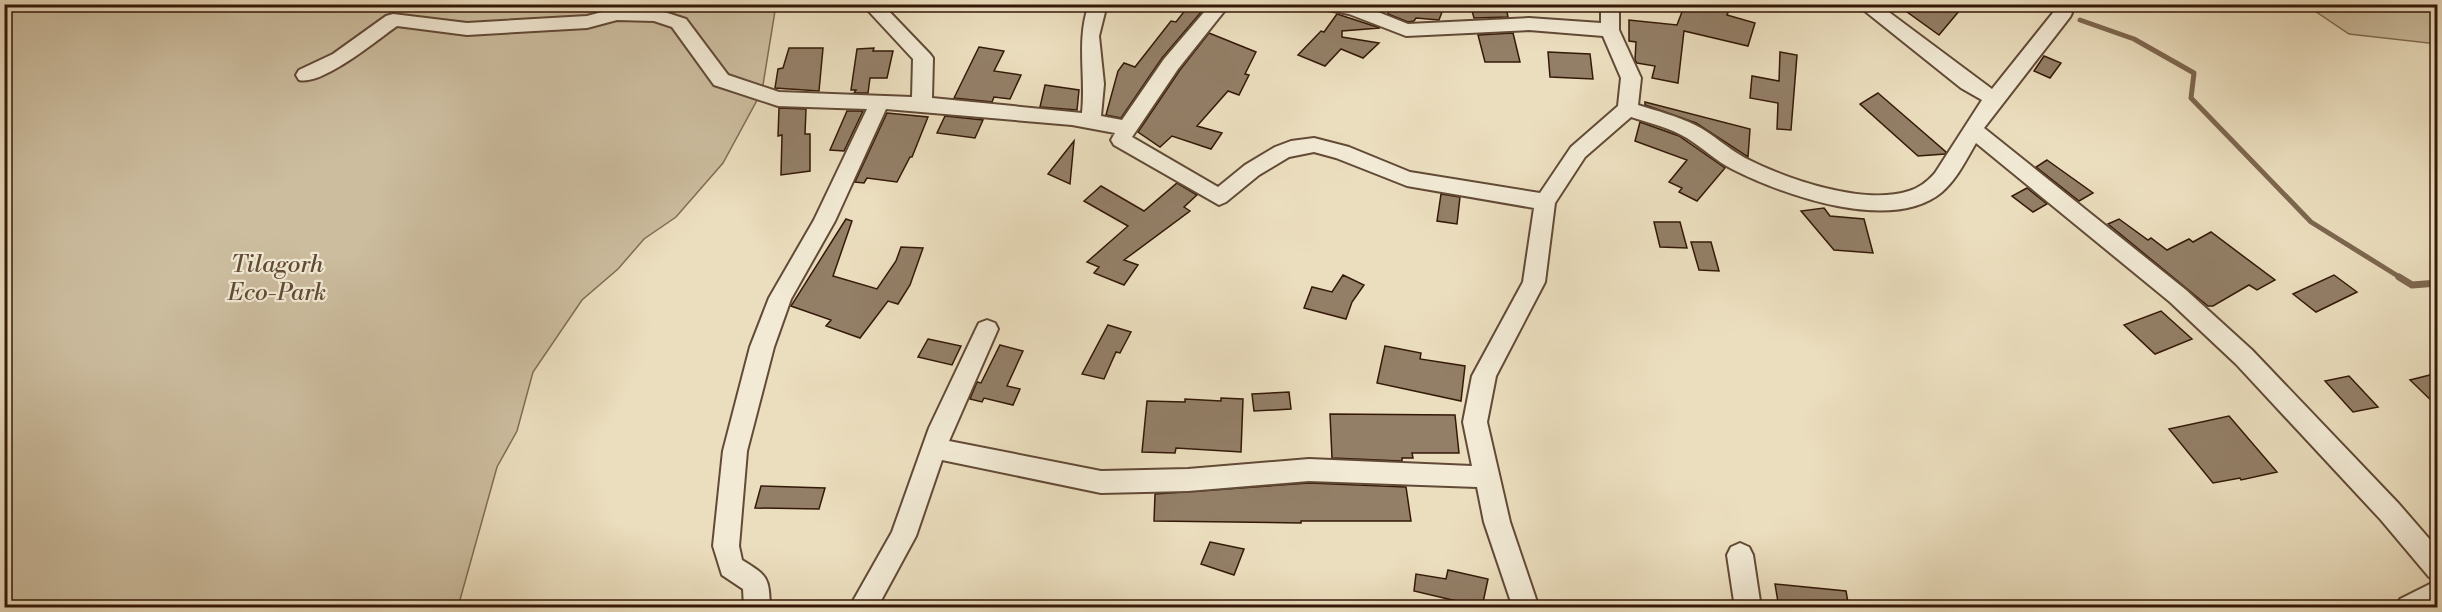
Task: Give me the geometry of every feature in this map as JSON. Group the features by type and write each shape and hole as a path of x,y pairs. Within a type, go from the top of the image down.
{"street":[{"path":"871,4 923,58 922,104"},
{"path":"1090,122 1094,85 1088,46 1092,19 1098,4"},
{"path":"1221,4 1171,64 1121,140 1218,197 1252,170 1282,152 1314,145 1342,153 1407,179 1545,202"},
{"path":"1323,4 1353,9 1406,30 1529,24 1610,30"},
{"path":"1864,4 1968,83 1994,99"},
{"path":"1526,608 1497,522 1475,422 1484,376 1534,282 1545,202 1578,152 1628,109 1631,78 1610,30 1606,5"},
{"path":"306,75 340,58 396,12 467,29 587,22 617,14 655,15 679,23 721,80 778,99 922,104 1127,128"},
{"path":"1628,109 1683,128 1702,138 1736,162 1788,185 1857,202 1901,201 1931,189 1947,174 1981,113 2063,13"},
{"path":"757,608 756,583 731,567 726,546 735,451 762,347 780,298 824,221 880,102"},
{"path":"1972,129 2178,296 2244,357 2390,512 2438,569"},
{"path":"862,608 903,536 934,448 987,329"},
{"path":"934,448 1101,482 1188,480 1309,470 1487,477"},
{"path":"1740,555 1748,608"}],"green space":[{"name":"Tilagorh Eco-Park","path":"771,4 775,11 762,91 723,163 676,217 644,239 618,269 582,300 533,372 517,431 497,467 458,607 5,608 4,5"},
{"path":"2306,5 2437,5 2437,44 2349,34"}],"building":[{"path":"1190,4 1208,4 1162,58 1121,118 1106,115 1118,71 1124,63 1135,67 1171,21 1176,22"},
{"path":"1389,4 1445,4 1439,20 1416,18 1408,22 1388,14"},
{"path":"1685,4 1731,5 1727,15 1755,23 1748,46 1684,31 1678,83 1652,78 1655,66 1637,63 1635,60 1636,42 1629,41 1629,20 1677,25"},
{"path":"1896,4 1965,4 1939,35"},
{"path":"1506,7 1508,17 1474,18 1472,11"},
{"path":"1337,14 1380,28 1342,31 1342,37 1379,43 1363,58 1341,49 1325,66 1298,55 1321,31 1324,32"},
{"path":"1209,33 1256,52 1245,74 1249,75 1239,95 1228,91 1197,126 1222,133 1211,149 1172,136 1160,147 1138,132 1180,70"},
{"path":"1513,33 1520,62 1485,62 1478,35"},
{"path":"979,47 1004,51 994,71 1021,75 1010,99 994,97 992,102 954,98"},
{"path":"789,48 823,48 819,91 775,88 778,69 783,68"},
{"path":"874,48 873,51 893,51 887,78 870,78 868,93 854,93 856,90 851,90 857,49"},
{"path":"1548,52 1590,54 1593,79 1550,77"},
{"path":"1780,52 1797,55 1791,130 1777,129 1778,103 1750,98 1752,76 1779,81"},
{"path":"2044,56 2061,63 2050,78 2034,71"},
{"path":"1045,85 1079,90 1077,110 1040,107"},
{"path":"1878,93 1946,152 1945,154 1918,156 1860,104"},
{"path":"1645,102 1750,129 1748,157 1696,123 1645,105"},
{"path":"779,108 806,109 805,134 810,134 810,171 781,175 782,135 778,136"},
{"path":"847,111 863,111 844,151 830,150"},
{"path":"887,113 928,117 912,157 897,182 867,178 864,183 855,182"},
{"path":"945,116 983,120 975,138 937,133"},
{"path":"1640,122 1679,136 1725,168 1697,201 1679,192 1682,188 1669,182 1687,160 1635,141"},
{"path":"1074,141 1070,184 1048,174"},
{"path":"2047,160 2093,193 2079,201 2036,167"},
{"path":"1177,183 1197,195 1184,207 1190,211 1124,260 1138,265 1124,285 1094,273 1099,267 1087,262 1128,226 1084,201 1101,186 1144,211"},
{"path":"2027,188 2047,204 2033,212 2012,196"},
{"path":"1441,194 1460,197 1457,224 1437,221"},
{"path":"1824,208 1830,216 1864,219 1873,253 1834,250 1801,211"},
{"path":"846,219 852,221 833,276 877,289 896,261 901,247 923,248 910,285 898,304 888,301 860,338 826,326 831,320 791,306"},
{"path":"2119,219 2148,240 2151,238 2167,250 2189,239 2193,242 2211,232 2275,280 2257,290 2249,285 2213,306 2208,306 2108,224"},
{"path":"1654,222 1680,222 1687,248 1660,247"},
{"path":"1691,242 1711,242 1719,271 1699,270"},
{"path":"1343,275 1364,285 1352,302 1346,319 1304,308 1312,287 1332,292"},
{"path":"2334,275 2357,292 2316,312 2293,294"},
{"path":"2161,311 2192,339 2155,354 2124,325"},
{"path":"1108,325 1131,332 1120,353 1116,352 1104,379 1082,374"},
{"path":"928,339 961,346 952,365 918,357"},
{"path":"1000,345 1023,351 1007,386 1020,389 1013,405 984,398 982,402 970,399 977,382 981,383"},
{"path":"1385,346 1421,353 1420,359 1465,366 1461,401 1377,383"},
{"path":"2438,373 2438,407 2410,380"},
{"path":"2349,376 2378,407 2353,412 2325,381"},
{"path":"1289,392 1291,409 1254,411 1252,394"},
{"path":"1221,398 1243,399 1241,452 1176,448 1175,453 1142,452 1147,401 1185,402 1185,399 1221,401"},
{"path":"1330,414 1455,415 1459,453 1412,453 1413,458 1402,458 1402,461 1332,458"},
{"path":"2229,416 2277,472 2213,483 2169,429"},
{"path":"1309,483 1406,487 1411,521 1301,521 1301,523 1154,521 1155,494"},
{"path":"761,486 825,488 819,509 755,508"},
{"path":"1210,542 1244,549 1234,575 1201,564"},
{"path":"1448,570 1488,579 1482,607 1414,591 1416,574 1446,579"},
{"path":"1775,584 1846,591 1849,608 1779,608"}],"waterway":[{"path":"2080,20 2134,39 2194,73 2191,98 2311,222 2401,278"},
{"path":"2399,277 2412,285 2438,283"}]}
